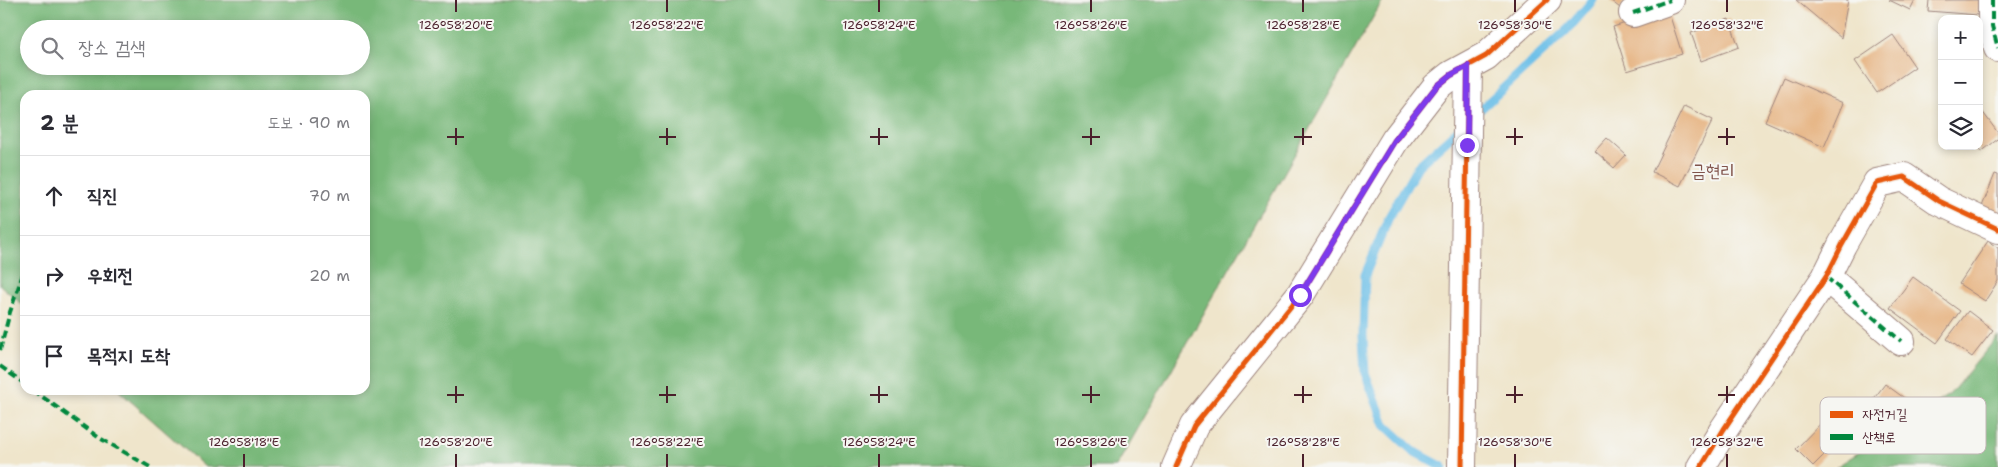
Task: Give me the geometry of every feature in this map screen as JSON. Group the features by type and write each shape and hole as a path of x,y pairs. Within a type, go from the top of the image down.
{"street":[{"path":"1176,467 1194,426 1300,295 1395,140 1436,87 1451,75 1486,56 1547,0"},
{"path":"1632,13 1670,0"},
{"path":"1992,0 1992,26 1998,48"},
{"path":"1462,462 1468,66"},
{"path":"1701,467 1724,429 1826,277 1877,183 1904,177 1939,201 1998,229"},
{"path":"1826,277 1901,341"}],"green space":[{"path":"0,0 1383,0 1116,467 205,467 124,395 370,395 370,90 20,90 20,303 0,285"},
{"path":"1998,336 1998,467 1836,467 1856,454 1986,454 1986,397 1945,397 1950,394"}],"building":[{"path":"1610,0 1626,0 1620,8"},
{"path":"1796,0 1848,0 1841,38"},
{"path":"1889,0 1915,0 1910,10"},
{"path":"1929,0 1979,0 1978,15 1928,11"},
{"path":"1668,10 1682,54 1627,71 1613,27"},
{"path":"1729,19 1739,47 1701,61 1691,33"},
{"path":"1893,35 1915,67 1877,93 1855,61"},
{"path":"1784,77 1843,103 1824,147 1765,121"},
{"path":"1684,106 1713,120 1680,186 1652,172"},
{"path":"1983,112 1998,133 1998,139 1981,152 1980,150 1983,150"},
{"path":"1607,138 1626,155 1614,168 1595,151"},
{"path":"1995,174 1998,175 1998,216 1981,209"},
{"path":"1988,241 1998,248 1998,281 1985,301 1959,284"},
{"path":"1913,277 1960,311 1937,343 1890,308"},
{"path":"1968,311 1993,330 1972,357 1947,339"},
{"path":"1885,384 1903,397 1875,397"},
{"path":"1820,424 1820,454 1825,454 1813,466 1796,449"}],"waterway":[{"path":"1472,117 1569,28 1593,0"},
{"path":"1443,467 1413,451 1385,425 1365,373 1363,336 1365,275 1389,217 1418,166 1462,126"}],"marked path":[{"path":"1633,13 1670,0"},
{"path":"1992,0 1992,26 1998,48"},
{"path":"1826,277 1901,341"},
{"path":"0,350 20,283"},
{"path":"0,366 20,380"},
{"path":"40,395 98,437 150,467"}],"cycle path":[{"path":"1176,467 1194,426 1300,295 1395,140 1436,87 1451,75 1486,56 1547,0"},
{"path":"1462,467 1468,66"},
{"path":"1701,467 1724,429 1826,277 1877,183 1904,177 1939,201 1998,229"}],"district":[{"name":"금현리","path":"1713,171"}],"route":[{"path":"1300,295 1395,140 1436,87 1451,75 1468,66 1467,145"}]}
